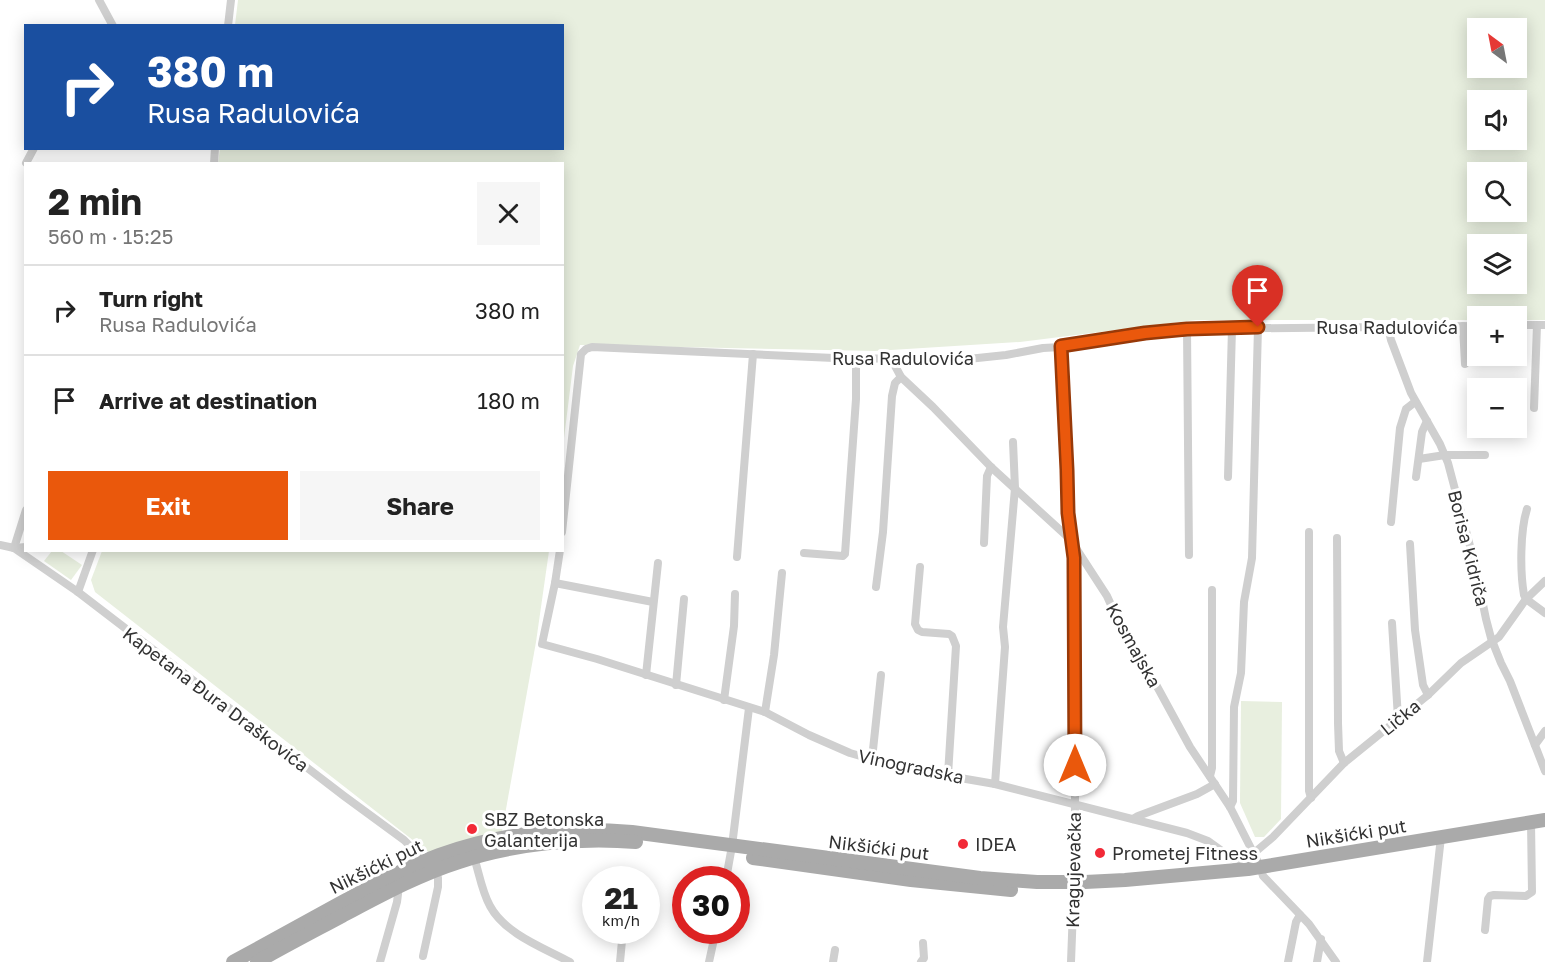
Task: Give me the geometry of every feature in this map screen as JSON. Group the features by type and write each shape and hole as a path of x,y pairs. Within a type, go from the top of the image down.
{"main road":[{"name":"Nikšićki put","path":"233,962 381,881 422,862 461,848 491,841 567,830 632,832 731,850 1074,887 1441,837 1538,821"},
{"path":"257,962 396,888 474,857 538,844 622,840 731,850"}],"street":[{"path":"99,0 112,24"},
{"path":"228,24 231,0"},
{"path":"1534,408 1541,325"},
{"path":"1463,326 1465,364"},
{"name":"Rusa Radulovića","path":"564,514 582,354 586,349 592,347 949,361 979,359 1145,333 1187,329 1467,326"},
{"path":"1230,807 1233,801 1234,707 1241,673 1244,602 1252,558 1258,327"},
{"name":"Borisa Kidriča","path":"1388,327 1415,402 1445,455 1493,642 1545,771"},
{"path":"1228,477 1232,328"},
{"path":"1187,329 1189,555"},
{"name":"Kragujevačka","path":"1061,346 1068,513 1074,558 1075,805 1071,962"},
{"path":"737,557 753,354"},
{"name":"Kosmajska","path":"892,358 901,377 991,466 1070,539 1107,596 1190,747 1230,807 1254,863 1266,880 1321,939 1336,962"},
{"path":"804,553 843,556 845,554 856,399 856,359"},
{"path":"876,587 883,532 892,396 895,383 901,377"},
{"path":"1391,522 1400,428 1406,410 1415,402"},
{"path":"1416,477 1422,432 1427,421"},
{"path":"995,784 1005,646 1003,627 1015,488 1013,442"},
{"path":"1419,459 1445,455 1485,455"},
{"path":"984,543 987,476 991,466"},
{"path":"1527,509 1522,532 1523,590 1526,599 1545,613"},
{"path":"14,548 24,516"},
{"path":"1309,532 1309,791 1311,798"},
{"path":"1337,538 1338,723 1339,751 1344,763"},
{"path":"1410,544 1415,630 1423,685 1428,694"},
{"path":"0,545 24,547"},
{"name":"Kapetana Đura Draškovića","path":"14,548 78,592 404,840 422,862"},
{"path":"78,592 92,552"},
{"path":"560,552 555,584 653,602"},
{"path":"646,675 658,563"},
{"path":"920,567 915,624 922,632 949,634 956,646 948,775"},
{"path":"765,712 782,573"},
{"name":"Lička","path":"1254,863 1273,837 1344,763 1466,660 1493,642 1504,632 1526,599 1545,581"},
{"name":"Vinogradska","path":"555,584 542,644 765,712 850,753 902,768 995,784 1187,833 1254,863"},
{"path":"1133,819 1197,794 1212,780 1212,590"},
{"path":"724,700 734,626 735,594"},
{"path":"676,685 684,599"},
{"path":"1392,623 1398,718"},
{"path":"872,759 881,675"},
{"path":"728,866 749,708"},
{"path":"1535,745 1545,731"},
{"path":"1485,930 1488,899 1491,896 1526,896 1532,892 1538,821"},
{"path":"1427,962 1441,837"},
{"path":"474,857 488,901 498,918 513,932 570,962"},
{"path":"423,956 438,887 436,871"},
{"path":"380,962 397,902 396,888"},
{"path":"1288,962 1296,922 1300,915"},
{"path":"1317,962 1321,939"},
{"path":"921,962 924,958 923,943"},
{"path":"620,962 622,944"},
{"path":"709,962 713,944"},
{"path":"834,962 835,950"}],"green space":[{"path":"238,0 1545,0 1545,320 1527,320 1527,306 1467,306 1467,320 1196,320 1020,342 875,351 580,345 573,366 564,438 564,162 218,162 220,150 564,150 564,24 235,24"},
{"path":"51,552 62,552 82,565 71,580 44,561"},
{"path":"102,552 549,552 536,642 501,837 437,859 95,592 91,580"},
{"path":"1241,701 1282,702 1281,819 1264,837 1255,837 1240,803"}],"place":[{"name":"SBZ Betonska Galanterija","path":"472,829"},
{"name":"IDEA","path":"963,844"},
{"name":"Prometej Fitness","path":"1100,853"}],"route":[{"path":"1075,765 1074,558 1068,513 1061,346 1145,333 1258,327"}]}
